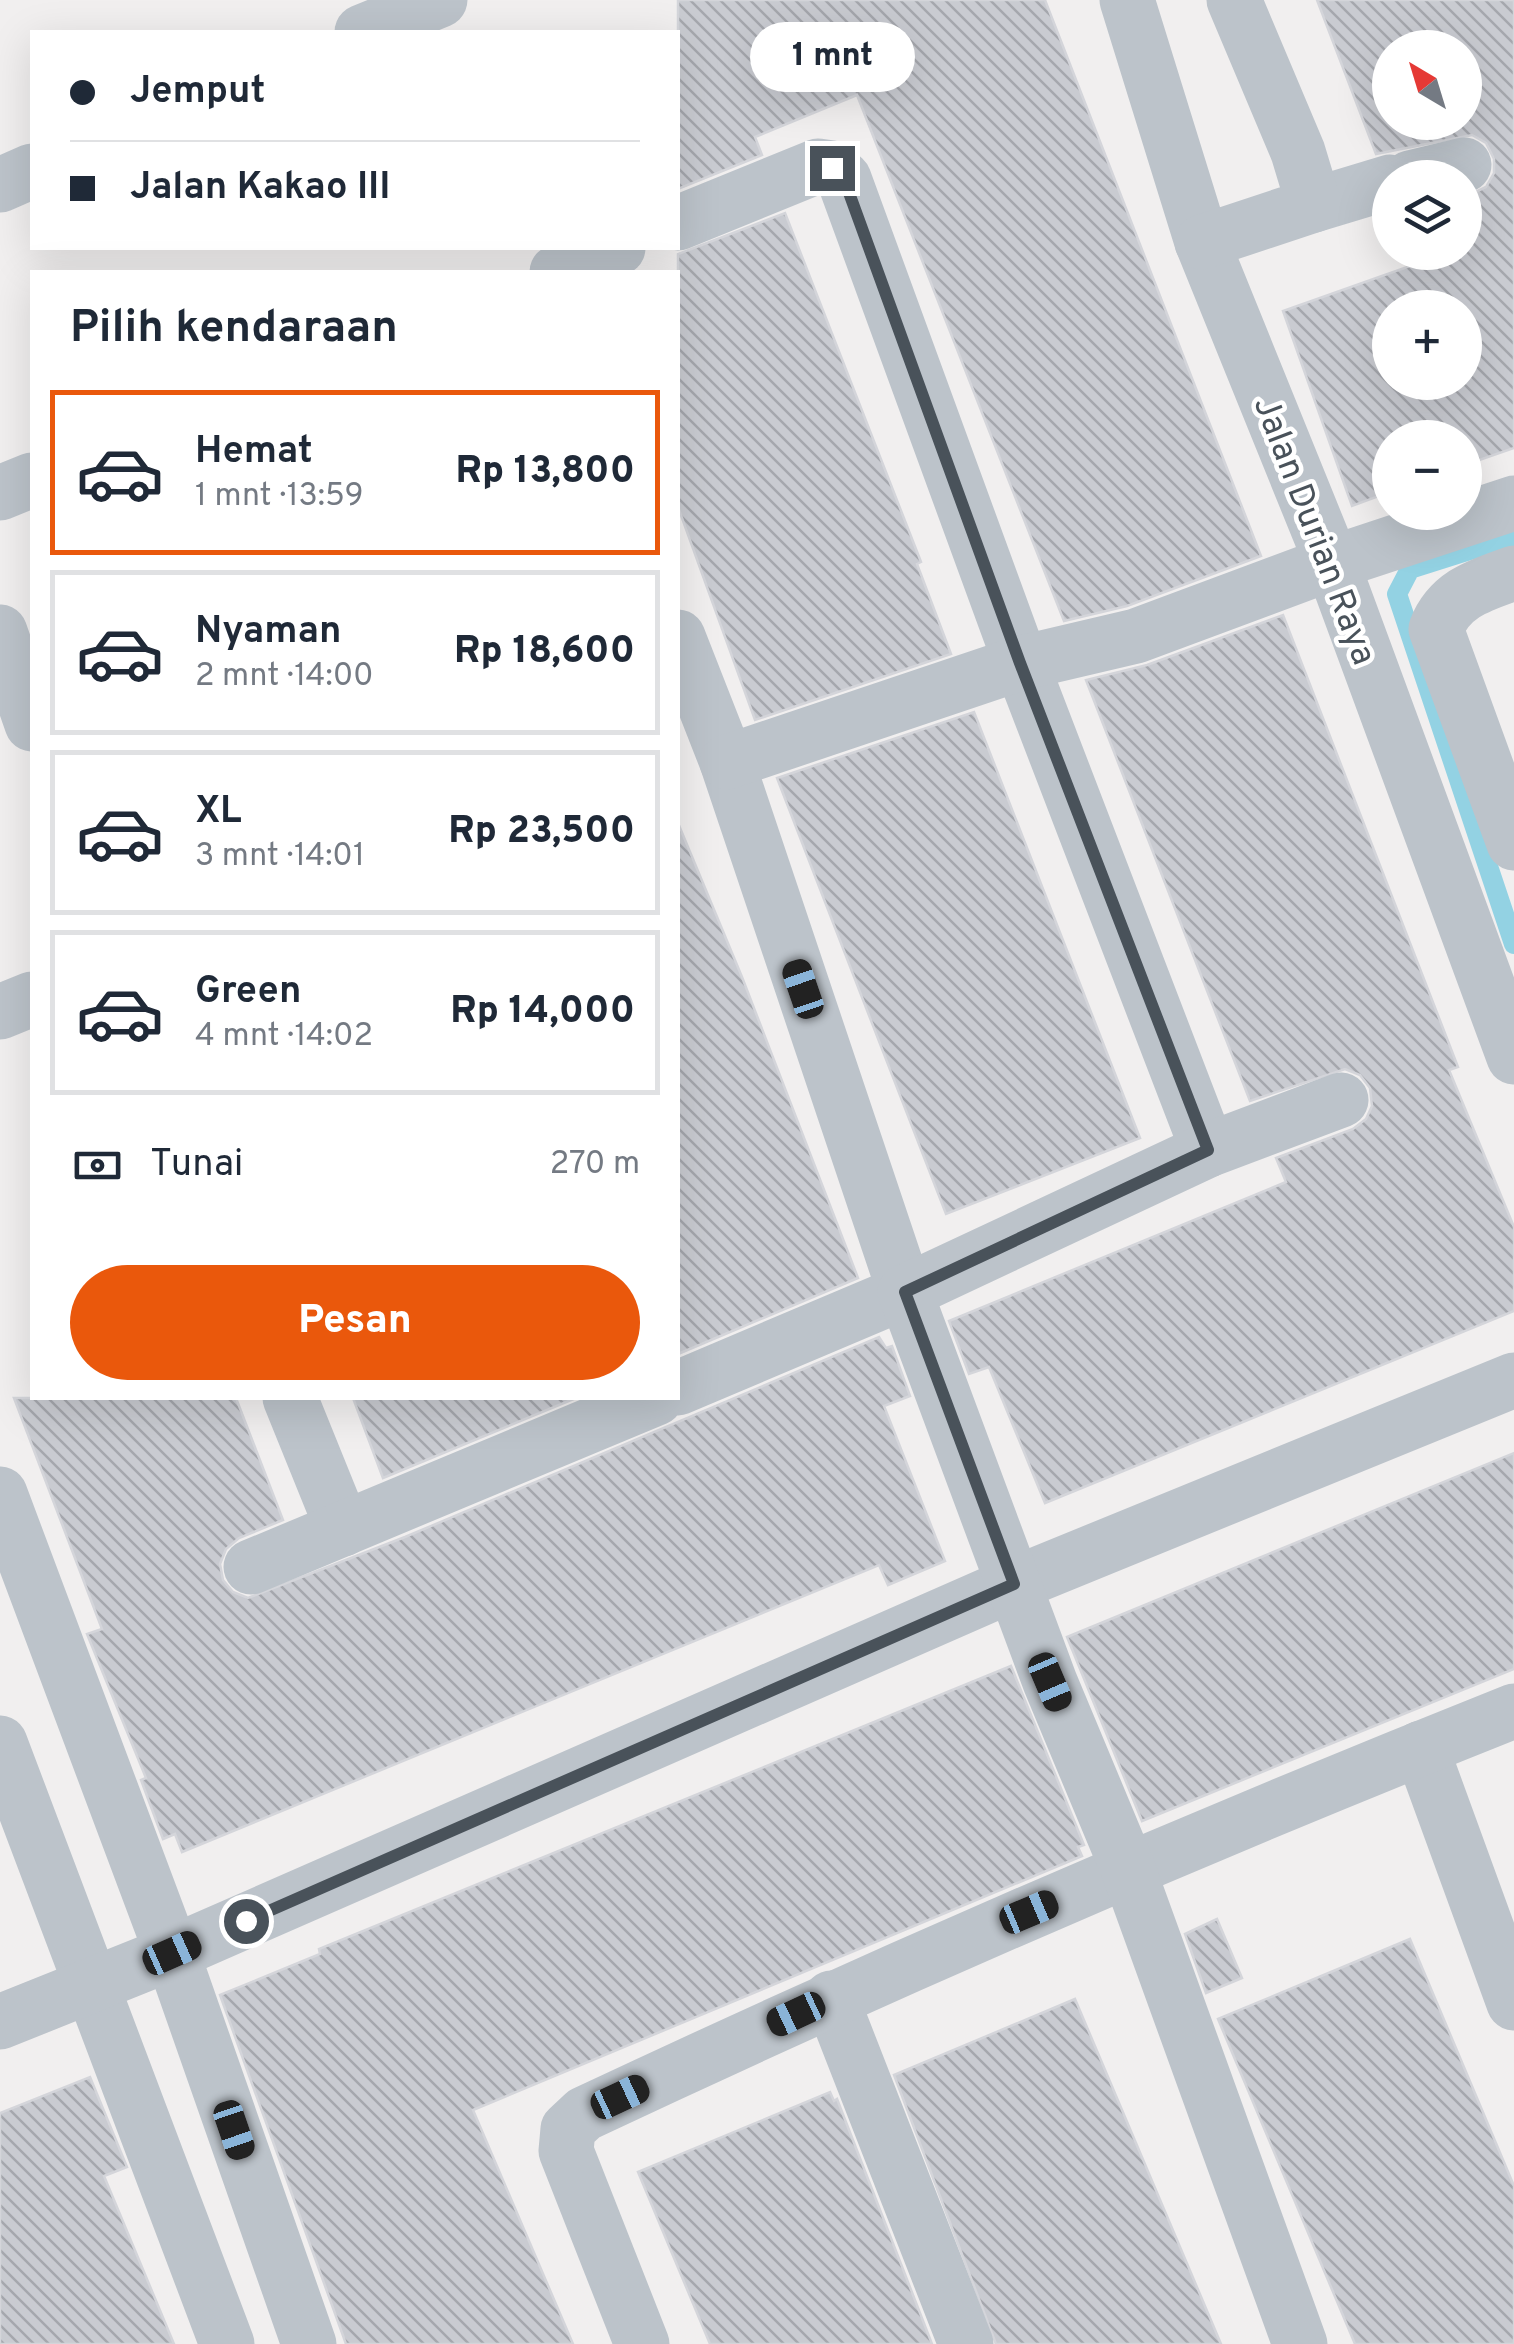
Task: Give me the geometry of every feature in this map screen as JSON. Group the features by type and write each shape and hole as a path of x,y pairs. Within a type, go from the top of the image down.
{"street":[{"name":"Jalan Durian Raya","path":"1126,0 1202,242 1332,564 1514,1057"},
{"path":"1234,0 1298,152 1314,206"},
{"path":"369,30 431,13"},
{"path":"680,222 818,166 832,168 844,179 1020,663 1208,1150"},
{"path":"0,185 30,172"},
{"path":"1202,242 1372,188"},
{"path":"562,270 613,250"},
{"path":"0,494 30,481"},
{"path":"727,762 1020,663 1136,636 1514,503"},
{"path":"1514,573 1468,589 1448,608 1436,629 1514,843"},
{"path":"0,632 30,718"},
{"path":"680,642 727,762 905,1292 1014,1584 1128,1869 1300,2344"},
{"path":"0,1012 30,1000"},
{"path":"680,1387 905,1292 1208,1150 1341,1100"},
{"path":"0,2022 1014,1584 1514,1380"},
{"path":"291,1400 342,1529"},
{"path":"250,1567 628,1403"},
{"path":"0,1494 227,2344"},
{"path":"642,2344 566,2151 568,2129 584,2114 831,1998 1128,1869 1514,1711"},
{"path":"0,1743 126,1970 309,2344"},
{"path":"1421,1748 1514,2003"},
{"path":"831,1998 966,2344"}],"building":[{"path":"678,0 1045,0 1261,556 1127,606 1064,621 857,95 755,137 762,155 680,188"},
{"path":"1317,0 1514,0 1514,448 1482,459 1482,420 1372,420 1372,499 1352,506 1283,311 1399,270 1482,270 1482,189 1494,173 1494,159 1481,140 1482,30 1372,30 1372,140 1447,140 1376,154"},
{"path":"785,213 921,562 917,564 951,654 755,720 680,513 678,254"},
{"path":"1283,615 1458,1067 1449,1070 1514,1227 1514,1311 1045,1503 989,1367 969,1374 949,1321 1286,1182 1276,1158 1353,1129 1366,1119 1372,1106 1370,1088 1360,1075 1345,1069 1250,1101 1086,680 1147,665"},
{"path":"974,712 1140,1138 946,1214 777,778"},
{"path":"680,828 742,977 858,1278 680,1353"},
{"path":"879,1337 886,1348 892,1346 910,1396 884,1406 945,1561 888,1585 879,1565 182,1852 175,1834 163,1839 141,1780 146,1778 87,1634 102,1629 14,1398 237,1400 283,1520 239,1538 226,1549 220,1564 223,1580 233,1592 248,1598 405,1537"},
{"path":"354,1400 571,1400 383,1478"},
{"path":"1514,1453 1514,1669 1142,1821 1067,1637"},
{"path":"1011,1666 1084,1845 1078,1847 1082,1856 473,2110 573,2344 346,2344 220,1995 320,1954 319,1949"},
{"path":"1217,1919 1242,1978 1206,1993 1185,1934"},
{"path":"1410,1939 1514,2186 1514,2344 1355,2344 1218,2019"},
{"path":"1075,1999 1221,2344 996,2344 894,2075"},
{"path":"90,2077 127,2167 104,2176 174,2344 0,2344 0,2113"},
{"path":"830,2092 834,2101 837,2099 932,2344 710,2344 638,2172"}],"waterway":[{"path":"1514,536 1410,569 1397,594 1514,944"}],"route":[{"path":"246,1921 1014,1584 905,1292 1208,1150 1020,663 844,179 832,168"}]}
